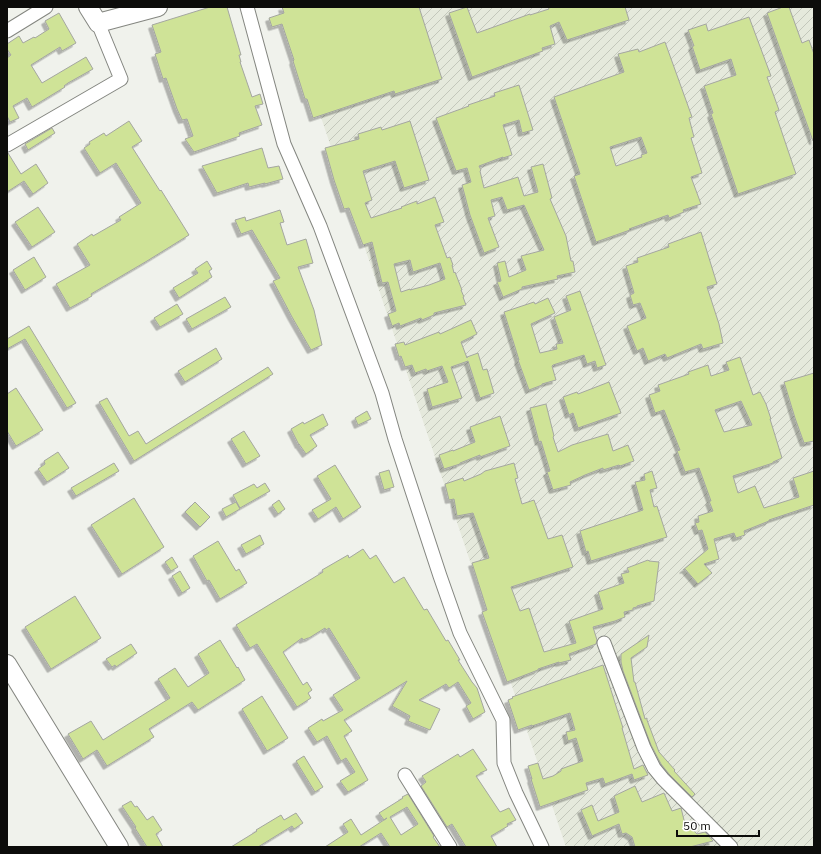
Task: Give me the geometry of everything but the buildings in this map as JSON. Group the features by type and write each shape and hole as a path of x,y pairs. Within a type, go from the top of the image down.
{"street":[{"path":"7,31 46,7"},
{"path":"7,145 121,78 98,22 88,7"},
{"path":"98,22 158,7"},
{"path":"247,7 284,144 320,226 382,393 395,439 460,633 503,720 504,764 542,847"},
{"path":"604,643 644,748 654,768 663,779 731,847"},
{"path":"7,664 119,847"},
{"path":"406,775 450,847"}],"shaded area":[{"path":"284,7 814,7 814,847 566,847"}]}
